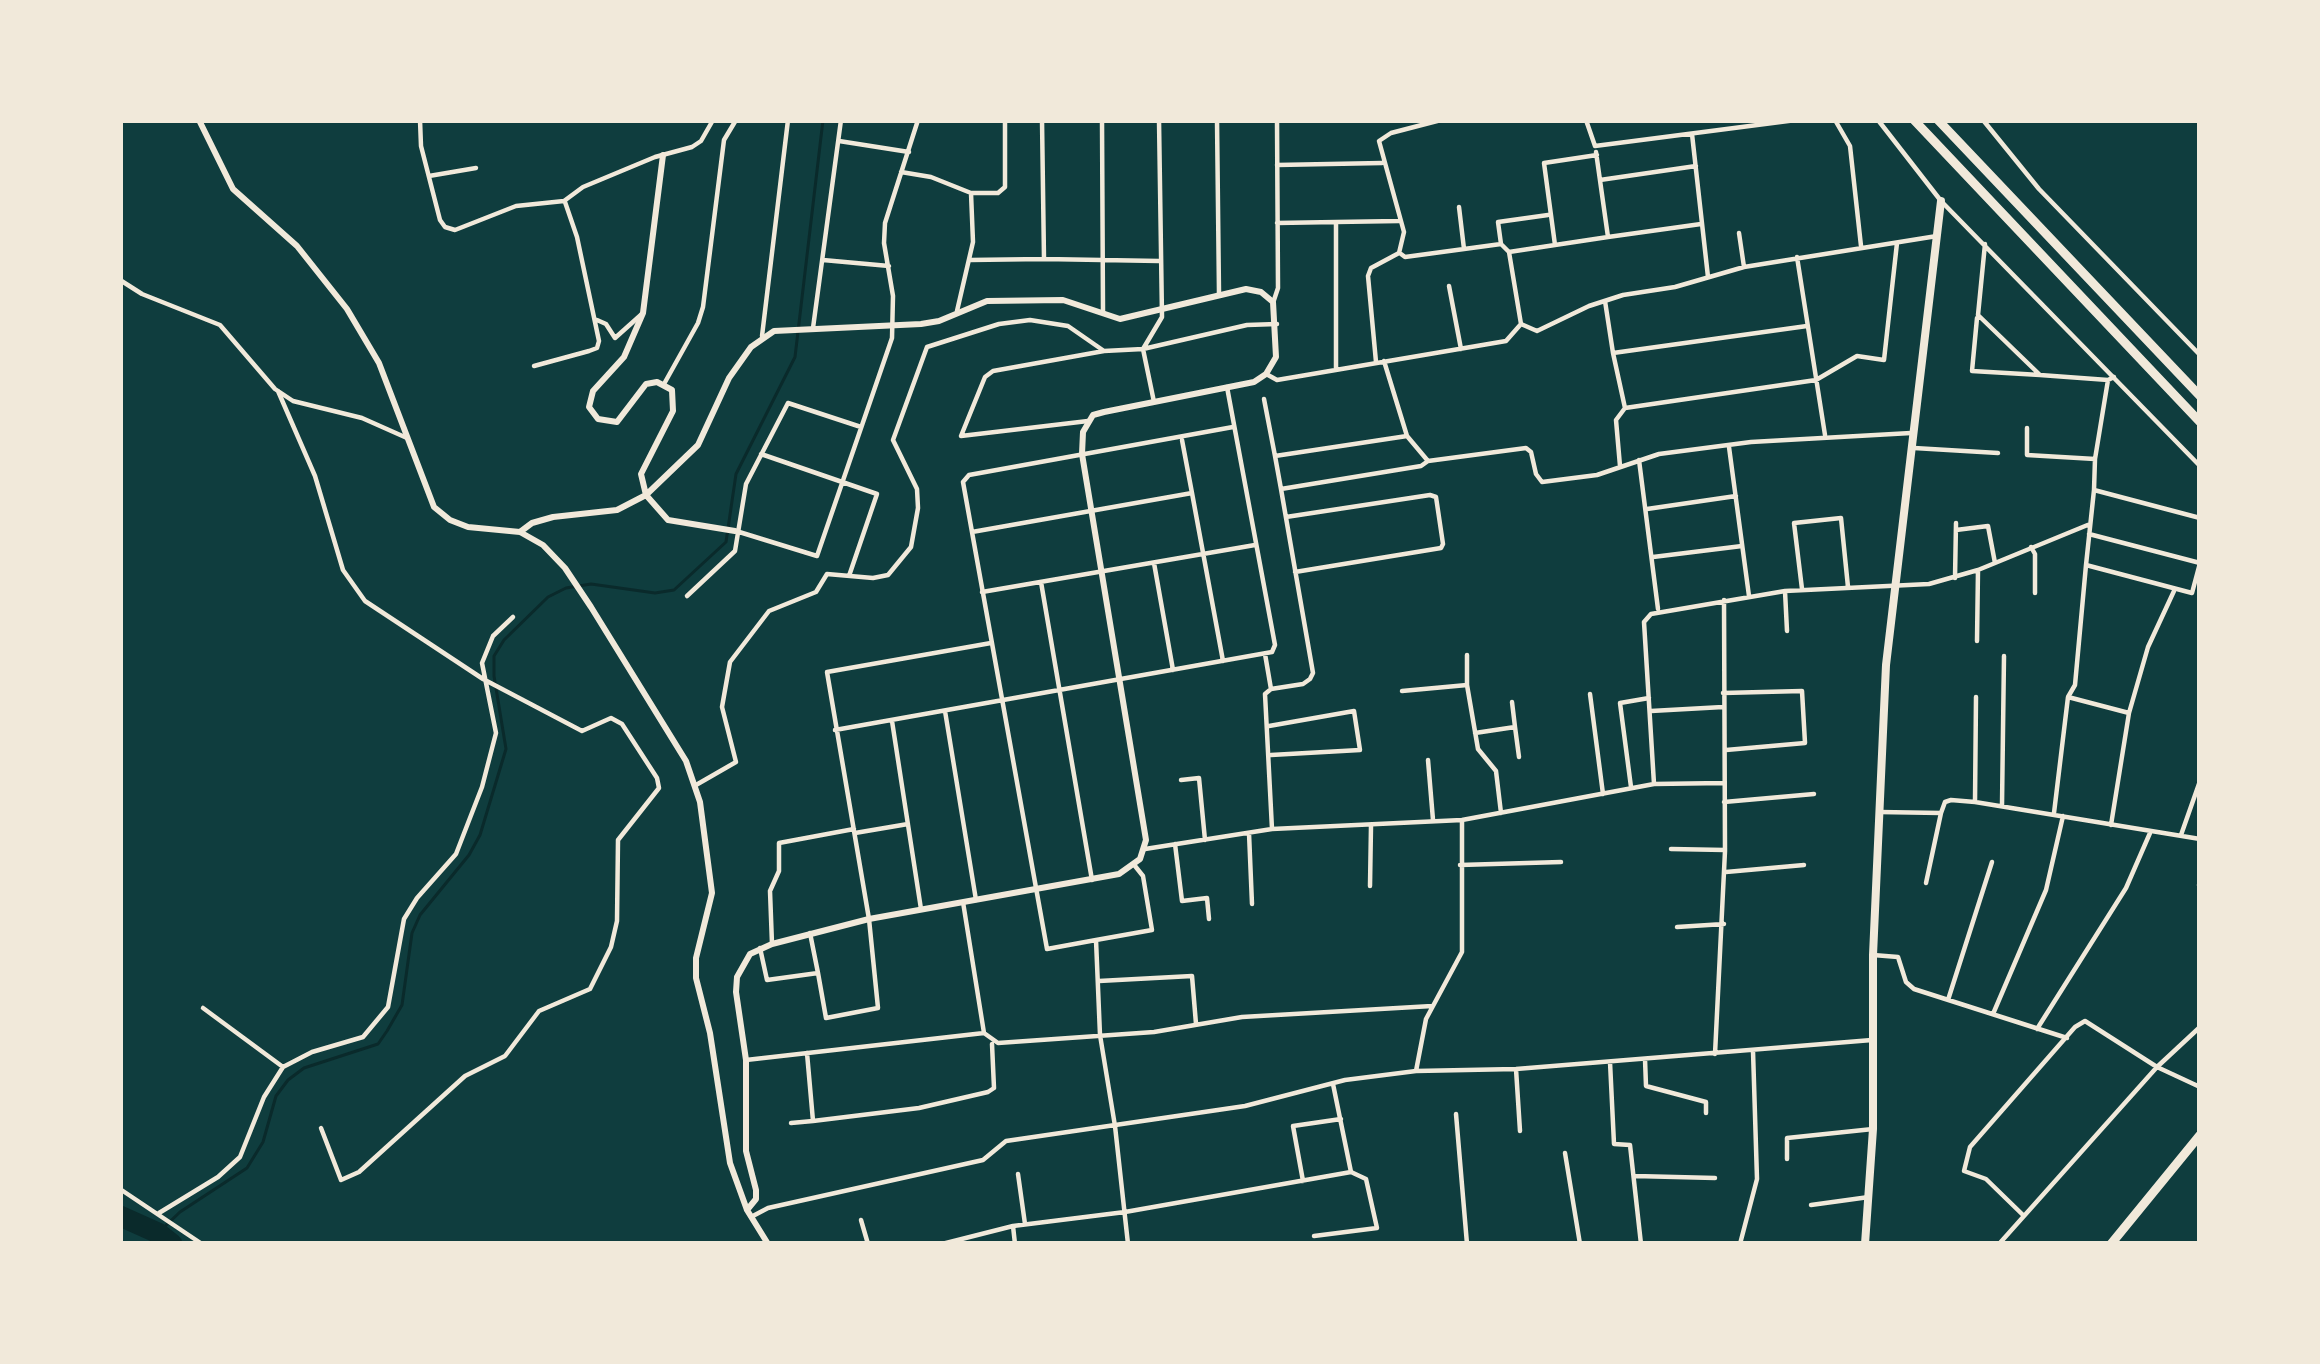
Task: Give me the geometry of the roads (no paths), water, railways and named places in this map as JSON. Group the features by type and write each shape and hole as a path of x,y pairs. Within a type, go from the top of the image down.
{"highway":[{"path":"1914,120 2200,422"},
{"path":"1939,120 2200,396"},
{"path":"2111,1244 2200,1135"}],"main road":[{"path":"1865,1244 1873,1129 1879,812 1895,584 1941,201"}],"street":[{"path":"199,120 233,189 297,245 347,309 379,363 434,507 468,527 520,532 543,545 565,568 671,734 696,785 712,893 696,978 710,1033 730,1163 749,1214 768,1244"},
{"path":"420,120 428,176 442,224 449,230 516,206 564,200 583,187 663,154 698,145 713,120"},
{"path":"664,383 703,307 724,140 736,120"},
{"path":"520,532 532,523 616,510 646,496 698,446 729,378 762,336 788,120"},
{"path":"813,328 841,120"},
{"path":"663,154 643,313 624,357 593,391 589,406 598,419 617,422 646,384 664,383 672,390 674,411 641,474 646,496 668,520 738,531 818,556 893,324 885,223 918,120"},
{"path":"901,172 931,177 971,193 998,193 1005,188 1005,120"},
{"path":"1042,120 1044,259"},
{"path":"1102,120 1102,315"},
{"path":"1154,402 1143,349 1162,317 1160,120"},
{"path":"1216,120 1219,293"},
{"path":"1277,120 1278,287 1273,302 1277,324 1276,357 1266,374 1254,382 1104,412 1088,421 961,436 985,377 993,371 1143,349 1247,325 1277,324"},
{"path":"1428,461 1408,436 1380,361 1368,276 1371,268 1399,253 1403,245 1402,221 1379,141 1390,133 1441,120"},
{"path":"1586,120 1597,154 1608,237"},
{"path":"1595,146 1796,120"},
{"path":"1835,120 1850,146 1861,246"},
{"path":"1878,120 1941,201 2200,466"},
{"path":"1982,120 2039,189 2200,356"},
{"path":"1692,134 1708,278"},
{"path":"839,141 909,152"},
{"path":"1555,245 1544,163 1597,154"},
{"path":"1277,165 1382,163"},
{"path":"1600,180 1696,166"},
{"path":"428,176 476,168"},
{"path":"957,312 975,219 971,193"},
{"path":"534,366 597,348 597,320 578,237 564,200"},
{"path":"1460,207 1465,249"},
{"path":"1521,324 1509,253 1498,223 1551,214"},
{"path":"1277,223 1402,221"},
{"path":"1336,222 1336,370"},
{"path":"1509,253 1701,224"},
{"path":"1739,232 1744,267"},
{"path":"1521,324 1537,332 1605,301 1744,267 1937,236"},
{"path":"1621,468 1616,420 1625,408 1816,380 1841,369 1848,359 1885,360 1897,241"},
{"path":"1399,253 1405,257 1502,244"},
{"path":"1985,244 1972,371 2111,378"},
{"path":"1796,257 1825,437"},
{"path":"820,260 889,266"},
{"path":"970,260 1160,261"},
{"path":"120,280 142,295 220,325 278,391 293,401 362,418 408,438"},
{"path":"1449,286 1461,349"},
{"path":"762,336 813,328 921,324 986,301 1063,299 1102,315 1136,318 1246,289 1261,292 1273,302"},
{"path":"1605,301 1625,408"},
{"path":"597,320 615,338 643,313"},
{"path":"1978,315 2040,375"},
{"path":"696,785 736,762 722,706 730,662 770,610 817,592 827,574 888,575 911,547 918,508 916,489 893,440 927,347 999,324 1030,320 1067,326 1104,352"},
{"path":"1266,374 1276,380 1505,341 1521,324"},
{"path":"1613,353 1807,326"},
{"path":"2054,813 2068,697 2074,686 2095,459 2111,378"},
{"path":"836,730 1265,654 1275,645 1227,387"},
{"path":"278,391 315,476 343,570 353,587 385,616 486,680 582,731 611,718 622,724 657,778 656,796 618,840 617,921 601,974 590,989 539,1011 505,1056 450,1088 359,1172 341,1180 321,1128"},
{"path":"1264,399 1312,673 1304,684 1265,694 1272,830"},
{"path":"687,596 730,557 746,484 788,403 861,428"},
{"path":"749,1214 756,1190 743,1123 746,1060 737,977 750,954 869,919 1092,880 1135,866 1145,848 1082,454 1088,421"},
{"path":"1135,866 1143,876 1152,930 1046,949 963,482 969,475 1233,427"},
{"path":"2027,428 2027,454 2095,459"},
{"path":"1281,489 1526,448 1542,482 1729,445 1913,432"},
{"path":"1275,456 1408,436"},
{"path":"1182,438 1223,661"},
{"path":"1729,445 1749,596"},
{"path":"1911,448 1998,453"},
{"path":"761,454 878,494 848,577"},
{"path":"1639,460 1658,611"},
{"path":"2094,490 2200,518"},
{"path":"972,532 1192,493"},
{"path":"1647,509 1736,496"},
{"path":"1286,517 1436,497 1441,548 1295,572"},
{"path":"1802,589 1794,523 1841,518 1848,587"},
{"path":"1654,784 1643,622 1658,611 1802,589 1954,578 2090,524"},
{"path":"1954,578 1956,526 1988,526 1995,563"},
{"path":"2086,565 2192,593 2200,563 2089,534"},
{"path":"982,592 1255,545"},
{"path":"1653,557 1743,546"},
{"path":"2031,547 2035,593"},
{"path":"1154,563 1173,670"},
{"path":"1977,641 1978,570"},
{"path":"1041,582 1092,880"},
{"path":"1785,591 1787,631"},
{"path":"2110,825 2128,713 2148,647 2174,591"},
{"path":"1715,1054 1726,850 1724,600"},
{"path":"161,1215 240,1157 264,1097 283,1067 312,1052 363,1037 388,1007 404,920 464,838 494,746 485,650 513,617"},
{"path":"811,933 826,1018 878,1008 869,919 827,672 991,643"},
{"path":"1265,654 1271,689"},
{"path":"1467,655 1478,749 1496,771 1501,813"},
{"path":"2002,806 2004,656"},
{"path":"1402,691 1467,685"},
{"path":"1723,694 1802,692 1805,743 1723,750"},
{"path":"1590,694 1603,794"},
{"path":"1975,802 1976,697"},
{"path":"2068,697 2128,713"},
{"path":"1631,788 1620,703 1649,698"},
{"path":"1512,702 1519,758"},
{"path":"1651,711 1723,707"},
{"path":"945,711 976,900"},
{"path":"1268,727 1354,712 1360,750 1270,755"},
{"path":"892,721 921,909"},
{"path":"1475,733 1515,727"},
{"path":"1428,760 1433,823"},
{"path":"1181,780 1198,778 1205,840"},
{"path":"2181,835 2200,781"},
{"path":"1145,848 1272,830 1462,820 1654,784 1724,783"},
{"path":"1724,802 1814,794"},
{"path":"1926,884 1941,813 1945,802 1952,800 2200,839"},
{"path":"1879,812 1941,813"},
{"path":"1994,1014 2046,890 2063,815"},
{"path":"1416,1071 1421,1034 1462,952 1462,820"},
{"path":"772,944 770,891 779,871 779,842 908,824"},
{"path":"1370,886 1371,826"},
{"path":"1249,833 1252,904"},
{"path":"2037,1029 2109,918 2150,833"},
{"path":"1175,844 1182,901 1207,898 1209,919"},
{"path":"1671,849 1726,850"},
{"path":"1460,865 1561,862"},
{"path":"1948,1000 1992,862"},
{"path":"1725,872 1804,865"},
{"path":"963,902 984,1033 1005,1044 1154,1032 1242,1017 1432,1006"},
{"path":"1677,927 1724,925"},
{"path":"1096,940 1100,1035 1128,1244"},
{"path":"760,948 767,980 818,973"},
{"path":"1873,955 1898,957 1910,986 2067,1038"},
{"path":"1099,982 1192,976 1196,1024"},
{"path":"203,1008 283,1067"},
{"path":"2024,1216 1986,1179 1964,1171 1970,1147 2085,1021 2157,1067 2200,1087"},
{"path":"1999,1244 2157,1067 2200,1027"},
{"path":"746,1060 984,1033"},
{"path":"749,1214 983,1160 1006,1141 1245,1106 1333,1083 1416,1071 1516,1069 1872,1040"},
{"path":"791,1123 919,1108 988,1092 994,1088 992,1041"},
{"path":"1740,1244 1757,1179 1753,1051"},
{"path":"807,1052 813,1121"},
{"path":"1645,1059 1646,1086 1706,1102 1706,1113"},
{"path":"1610,1062 1613,1144 1630,1144 1641,1244"},
{"path":"1516,1069 1520,1131"},
{"path":"1333,1083 1351,1172"},
{"path":"1456,1114 1467,1244"},
{"path":"1303,1180 1293,1126 1341,1119"},
{"path":"1786,1159 1787,1138 1873,1129"},
{"path":"1565,1153 1580,1244"},
{"path":"2184,1153 2200,1157"},
{"path":"1018,1174 1025,1224"},
{"path":"942,1244 1013,1226 1359,1174 1370,1186 1377,1228 1313,1236"},
{"path":"1635,1177 1715,1178"},
{"path":"120,1190 202,1244"},
{"path":"1811,1205 1868,1197"},
{"path":"861,1220 868,1244"},
{"path":"1013,1226 1015,1244"}],"waterway":[{"path":"158,1233 180,1212 247,1168 263,1142 276,1096 288,1080 304,1068 378,1044 387,1031 402,1005 412,933 420,915 480,835 506,749 494,676 494,656 504,640 548,597 566,588 591,584 655,593 674,590 726,542 736,474 795,357 823,120"},
{"path":"120,1216 172,1244"}]}
